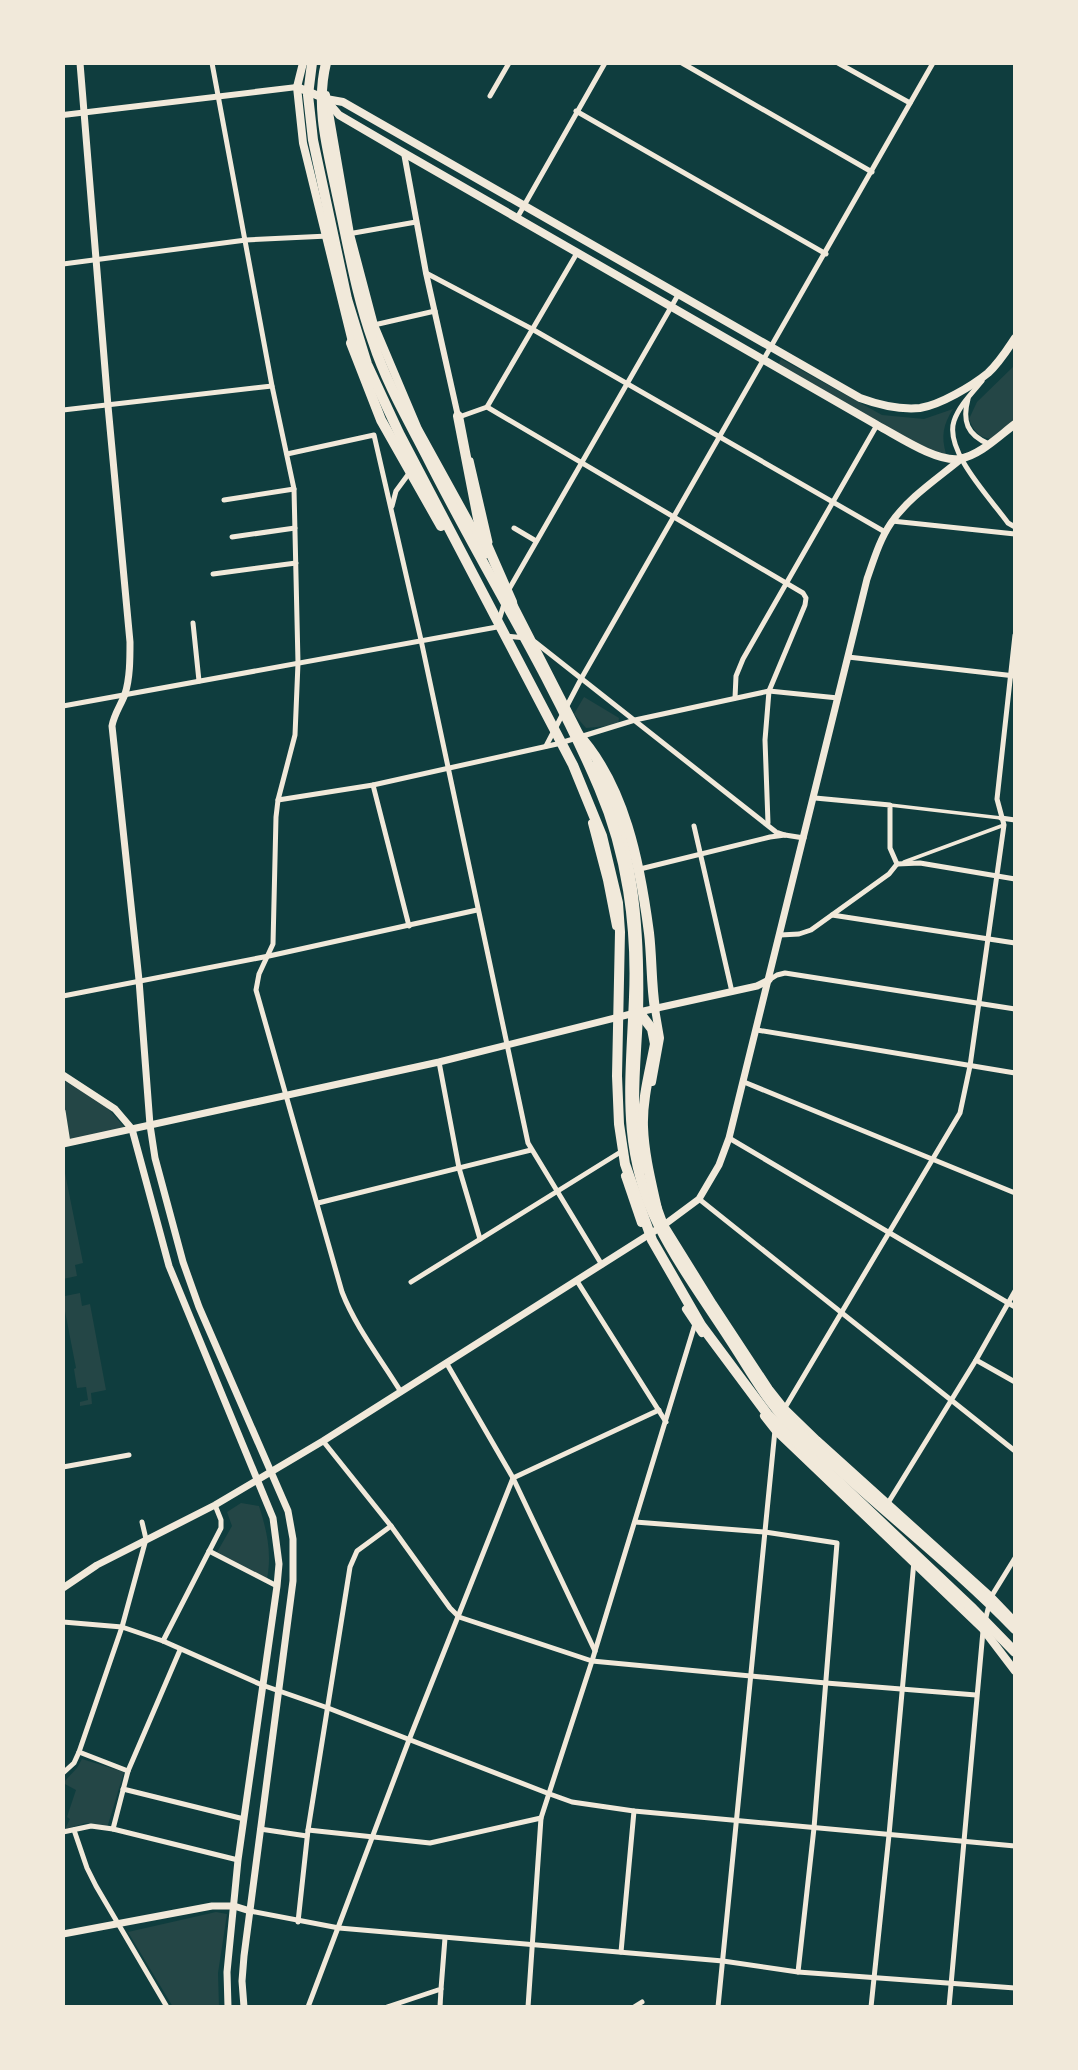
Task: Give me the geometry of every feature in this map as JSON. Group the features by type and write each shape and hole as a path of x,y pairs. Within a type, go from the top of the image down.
{"highway":[{"path":"307,63 313,140 359,342 399,433 583,786 594,810 610,864 618,903 621,960 617,1076 619,1124 625,1164 652,1240 701,1325 768,1415 974,1609 1015,1652"},
{"path":"328,63 321,92 327,144 372,341 387,378 459,521 569,724 610,816 630,903 634,995 629,1078 631,1135 635,1162 656,1228 784,1418 1015,1629"},
{"path":"351,343 381,420 430,509 478,582"},
{"path":"458,416 480,529 512,602 514,620"},
{"path":"569,724 591,748 630,833 649,934 654,1009"},
{"path":"639,1012 652,1029 655,1044 644,1103 643,1125 647,1163 657,1209 656,1228"},
{"path":"974,1609 994,1638 1015,1659"}],"main road":[{"path":"80,63 107,406 130,642 130,664 125,694 112,726 139,980 150,1125 155,1158 183,1262 288,1511 294,1558 242,1981 244,2007"},
{"path":"307,63 306,76 315,81 321,78 328,63"},
{"path":"307,63 297,87 303,143 351,343 581,791 607,880 616,927 615,1119 619,1153 630,1195 784,1408 1015,1622"},
{"path":"328,63 326,99 350,234 374,325 418,429 567,708 618,815 639,930 635,1090 640,1154 656,1228 695,1324 775,1430 983,1629 1015,1671"},
{"path":"297,87 326,99 343,102 860,398 886,407 920,408 942,401 988,373 1015,338"},
{"path":"326,99 339,115 877,425 937,456 961,459"},
{"path":"63,1588 97,1564 215,1505 323,1441 602,1265 699,1199 719,1166 729,1138 867,579 885,533 907,503 961,459 989,444 1015,424"},
{"path":"66,1144 439,1062 769,981"},
{"path":"640,1154 660,1038 654,1009"},
{"path":"63,1075 115,1108 132,1129 169,1266 259,1479 273,1518 277,1540 277,1586 238,1860 227,1972 228,2007"},
{"path":"63,1934 212,1906 234,1906 250,1911"}],"street":[{"path":"212,63 272,386 294,489 298,663 295,735 278,800 273,944 259,974 256,990 348,1307 401,1392"},
{"path":"490,96 509,63"},
{"path":"517,218 605,63"},
{"path":"682,63 872,172"},
{"path":"838,63 910,103"},
{"path":"546,746 581,679 933,63"},
{"path":"63,115 297,87"},
{"path":"576,111 825,254"},
{"path":"404,153 426,273 497,573"},
{"path":"63,264 246,240 350,234 416,222"},
{"path":"458,416 486,407 577,252"},
{"path":"426,273 532,329 885,533"},
{"path":"499,632 512,581 678,295"},
{"path":"374,325 435,311"},
{"path":"988,373 954,419 952,440 961,459 1008,523 1015,527"},
{"path":"63,410 272,386"},
{"path":"969,396 966,409 968,430 973,436 989,444"},
{"path":"486,407 803,593 806,598 805,605 769,691 765,740 768,823"},
{"path":"735,698 736,676 743,659 877,425"},
{"path":"287,454 374,435 531,1150 602,1265"},
{"path":"392,511 401,482 415,468"},
{"path":"224,500 294,489"},
{"path":"892,521 1015,534"},
{"path":"232,537 295,528"},
{"path":"514,528 536,541"},
{"path":"213,574 296,563"},
{"path":"193,623 199,681"},
{"path":"63,706 421,640 499,632 531,639 785,835"},
{"path":"718,2007 775,1430 784,1408 960,1113 970,1066 997,877 1002,822 997,799 1015,635"},
{"path":"848,657 1012,676"},
{"path":"278,800 373,785 557,744 635,720 769,691 838,698"},
{"path":"373,785 409,926"},
{"path":"815,798 890,805 1002,822"},
{"path":"890,805 890,848 897,864"},
{"path":"780,935 811,930 889,874 897,864 1002,822 1015,820"},
{"path":"694,826 732,992"},
{"path":"630,871 770,837 785,835 804,838"},
{"path":"897,864 920,863 1015,879"},
{"path":"63,996 269,956 477,910"},
{"path":"832,915 1015,943"},
{"path":"769,981 785,973 1015,1009"},
{"path":"757,1030 1015,1073"},
{"path":"439,1062 459,1168 480,1239"},
{"path":"744,1082 1015,1193"},
{"path":"63,1111 66,1144"},
{"path":"729,1138 1015,1307"},
{"path":"318,1203 531,1150"},
{"path":"411,1282 619,1153"},
{"path":"699,1199 1015,1451"},
{"path":"577,1281 666,1422"},
{"path":"888,1503 1015,1291"},
{"path":"528,2007 541,1818 547,1793 592,1661 695,1324"},
{"path":"976,1360 1015,1382"},
{"path":"447,1364 513,1478 595,1651"},
{"path":"308,2007 409,1740 513,1478 659,1410"},
{"path":"323,1441 391,1526 450,1608 459,1616 592,1661 976,1695"},
{"path":"63,1467 129,1455"},
{"path":"163,1641 221,1528 215,1505"},
{"path":"63,1773 74,1763 79,1752 122,1628 146,1539 142,1522"},
{"path":"635,1522 765,1532 837,1544 814,1828 798,1972"},
{"path":"298,1922 308,1833 354,1557 357,1551 391,1526"},
{"path":"209,1551 277,1586"},
{"path":"949,2007 983,1629 991,1597 1015,1558"},
{"path":"871,2007 914,1562"},
{"path":"63,1622 122,1628 163,1641 262,1685 572,1802 634,1811 1015,1846"},
{"path":"113,1829 128,1770 180,1650"},
{"path":"79,1752 128,1770"},
{"path":"123,1789 244,1819"},
{"path":"621,1952 634,1811"},
{"path":"260,1829 373,1836 430,1843 541,1818"},
{"path":"63,1832 91,1826 113,1829 238,1860"},
{"path":"74,1830 87,1868 167,2007"},
{"path":"250,1911 339,1928 723,1961 873,1979 1015,1988"},
{"path":"440,2007 445,1938"},
{"path":"387,2007 442,1989"},
{"path":"634,2007 642,2002"}],"shaded area":[{"path":"781,359 882,415 924,419 953,409 944,431 946,454 942,455 878,425 776,369"},
{"path":"1015,365 1015,421 991,439 983,437 969,419 977,402"},
{"path":"584,697 619,718 618,725 586,728 574,714"},
{"path":"63,1080 103,1103 126,1129 70,1141"},
{"path":"63,1163 83,1263 75,1265 77,1276 63,1279"},
{"path":"80,1293 82,1306 90,1304 106,1390 91,1393 92,1404 80,1406 80,1402 88,1400 86,1387 77,1388 76,1368 63,1301 65,1296"},
{"path":"241,1503 259,1506 268,1542 267,1579 216,1554 232,1526 227,1512"},
{"path":"82,1759 124,1772 107,1828 86,1823 65,1829 76,1790 63,1783"},
{"path":"216,1912 227,1914 218,1973 219,2007 173,2007 128,1932"}]}
